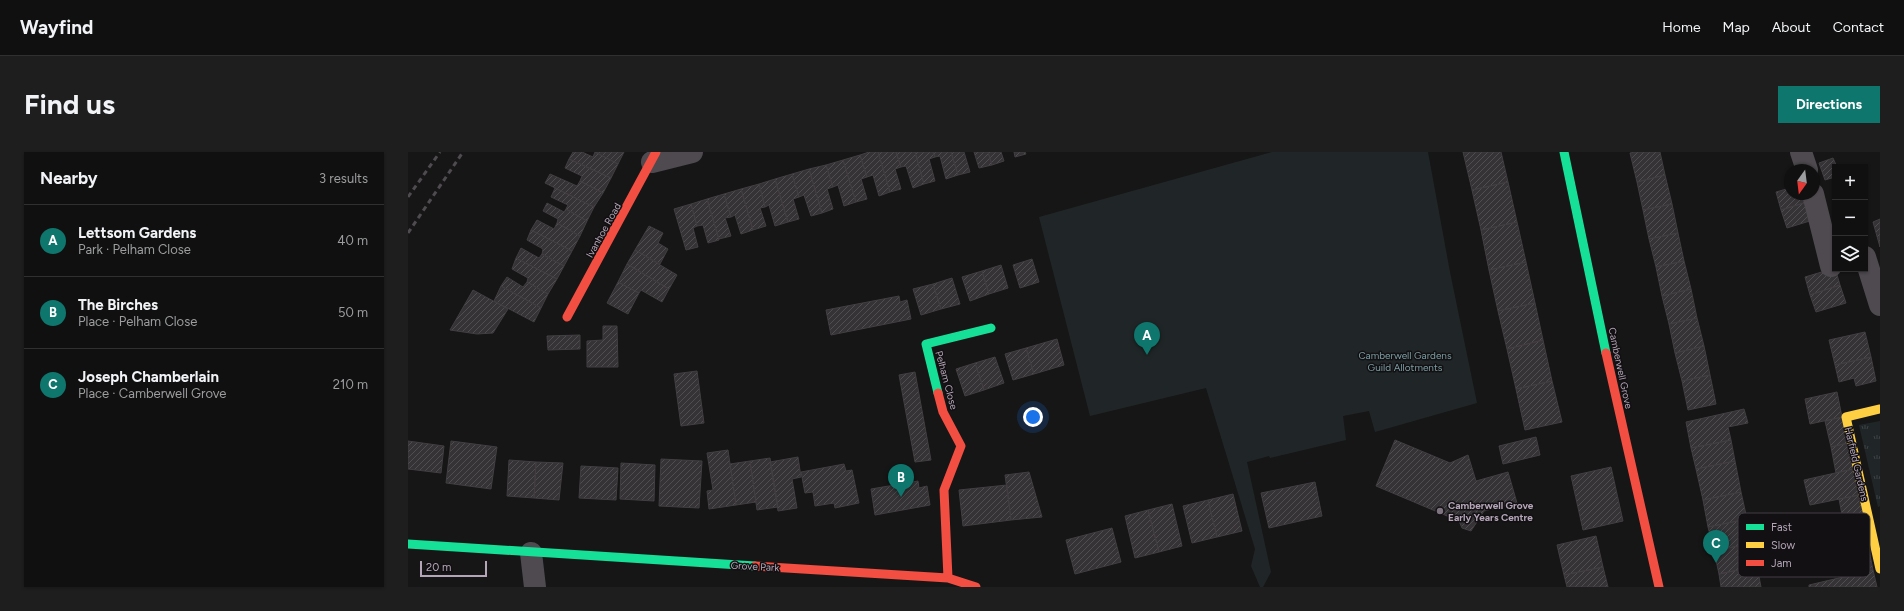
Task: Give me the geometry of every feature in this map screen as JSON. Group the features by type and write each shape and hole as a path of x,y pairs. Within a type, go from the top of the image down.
{"street":[{"path":"654,157 692,152"},
{"name":"Camberwell Grove","path":"1564,152 1623,432 1659,587"},
{"path":"1801,152 1805,164"},
{"name":"Ivanhoe Road","path":"567,317 654,157"},
{"path":"1814,200 1831,266"},
{"path":"1868,267 1880,305"},
{"name":"Pelham Close","path":"948,578 944,490 961,446 943,412 926,344 990,328"},
{"name":"Harfield Gardens","path":"1867,513 1846,417 1880,409"},
{"name":"Harfield Gardens","path":"1870,524 1880,569"},
{"name":"Grove Park","path":"408,544 531,553 948,578 976,587"},
{"path":"531,553 535,587"}],"green space":[{"name":"Camberwell Gardens Guild Allotments","path":"1272,152 1428,152 1450,272 1477,403 1375,432 1369,411 1343,416 1346,440 1247,462 1271,572 1263,587 1260,587 1251,566 1255,549 1206,388 1090,416 1039,217"},
{"path":"1880,421 1880,506 1878,507 1859,425"}],"building":[{"path":"573,152 582,152 593,157 595,152 618,164 611,178 569,159"},
{"path":"595,152 624,152 618,164"},
{"path":"869,152 878,152 890,192 879,196 873,175 867,177 860,155"},
{"path":"878,152 896,152 901,167 895,169 901,189 890,192"},
{"path":"896,152 915,152 924,184 913,188 906,166 901,167"},
{"path":"915,152 933,152 935,157 929,159 935,181 924,184"},
{"path":"933,152 951,152 958,175 946,179 940,156 935,157"},
{"path":"951,152 964,152 970,172 958,175"},
{"path":"974,152 988,152 992,165 979,168"},
{"path":"988,152 1001,152 1004,161 992,165"},
{"path":"1014,152 1025,152 1026,154 1015,157"},
{"path":"1463,152 1501,152 1508,182 1472,190"},
{"path":"1660,152 1665,175 1637,182 1630,153"},
{"path":"860,155 867,177 861,179 867,199 856,202 843,160"},
{"path":"1833,158 1836,164 1832,164 1832,178 1825,180 1819,163"},
{"path":"569,159 611,178 603,193 580,181 582,176 565,168"},
{"path":"843,160 856,202 844,206 838,185 833,187 826,165"},
{"path":"826,165 833,187 827,189 833,209 822,213 809,169"},
{"path":"809,169 822,213 811,216 804,195 799,197 792,174"},
{"path":"550,174 577,186 580,181 603,193 594,207 545,183"},
{"path":"792,174 799,197 793,199 799,219 788,222 775,179"},
{"path":"1665,175 1672,204 1643,210 1637,182"},
{"path":"775,179 788,222 775,226 769,205 765,207 759,184"},
{"path":"1508,182 1517,222 1481,230 1472,190"},
{"path":"759,184 765,207 760,208 766,226 753,230 741,189"},
{"path":"555,188 594,207 587,221 566,209 568,205 551,197"},
{"path":"741,189 753,230 741,234 735,215 731,217 724,194"},
{"path":"1784,190 1784,200 1806,200 1807,202 1781,210 1776,192"},
{"path":"724,194 731,217 725,218 731,236 719,239 707,199"},
{"path":"707,199 719,240 708,243 703,225 697,226 691,204"},
{"path":"1807,202 1813,220 1787,228 1781,210"},
{"path":"547,203 564,212 566,209 587,221 580,236 557,223 558,219 543,211"},
{"path":"691,204 697,226 693,228 698,247 686,250 674,209"},
{"path":"1672,204 1678,233 1649,239 1643,210"},
{"path":"1880,219 1880,247 1873,222"},
{"path":"537,220 554,229 557,223 580,236 572,251 531,230"},
{"path":"1517,222 1526,262 1489,270 1481,230"},
{"path":"649,226 663,233 658,243 668,249 660,264 635,250"},
{"path":"531,230 572,251 564,266 542,254 543,249 527,240"},
{"path":"1678,233 1684,261 1656,267 1649,239"},
{"path":"521,248 539,258 542,254 564,266 557,279 516,258"},
{"path":"635,250 677,275 669,289 627,264"},
{"path":"516,258 557,279 548,294 527,282 528,278 512,269"},
{"path":"1032,259 1039,282 1020,288 1013,265"},
{"path":"1684,261 1691,289 1662,296 1656,267"},
{"path":"1526,262 1535,303 1498,311 1489,270"},
{"path":"627,264 669,289 662,302 641,290 639,293 618,282"},
{"path":"1001,265 1008,288 989,294 982,271"},
{"path":"1832,269 1832,272 1836,272 1840,285 1810,295 1805,277"},
{"path":"982,271 989,294 970,301 962,277"},
{"path":"507,277 523,287 527,282 548,294 541,308 501,286"},
{"path":"952,278 960,304 941,309 933,284"},
{"path":"618,282 639,293 628,314 607,303"},
{"path":"933,284 941,309 921,315 913,289"},
{"path":"1840,285 1846,303 1816,312 1810,295"},
{"path":"501,286 541,308 534,322 494,301"},
{"path":"1691,289 1697,318 1669,324 1662,296"},
{"path":"473,290 508,309 493,333 477,334 450,330"},
{"path":"899,296 900,302 907,300 911,319 831,335 826,310"},
{"path":"1535,303 1543,340 1507,349 1498,311"},
{"path":"1697,318 1704,346 1675,353 1669,324"},
{"path":"603,326 617,326 618,367 587,367 587,341 603,340"},
{"path":"1865,332 1871,357 1835,365 1829,340"},
{"path":"580,335 580,349 548,350 547,336"},
{"path":"1057,339 1064,365 1034,374 1026,348"},
{"path":"1543,340 1552,381 1516,389 1507,349"},
{"path":"1704,346 1710,375 1682,381 1675,353"},
{"path":"1026,348 1034,374 1013,380 1005,354"},
{"path":"995,357 1004,383 984,390 975,363"},
{"path":"1871,357 1876,381 1856,386 1854,378 1839,382 1835,365"},
{"path":"975,363 984,390 965,396 956,369"},
{"path":"697,371 704,423 681,426 674,374"},
{"path":"915,372 931,460 915,462 899,375"},
{"path":"1710,375 1716,404 1688,410 1682,381"},
{"path":"1552,381 1562,422 1525,430 1516,389"},
{"path":"1837,392 1842,417 1810,424 1805,399"},
{"path":"1744,409 1748,423 1728,427 1731,440 1691,448 1686,422"},
{"path":"1842,417 1848,443 1831,447 1825,421"},
{"path":"1536,437 1540,455 1503,464 1499,446"},
{"path":"1395,440 1450,463 1468,455 1476,481 1508,472 1517,503 1484,511 1471,531 1462,528 1459,521 1376,486"},
{"path":"1731,440 1735,461 1696,469 1691,448"},
{"path":"408,441 444,446 441,473 408,469"},
{"path":"451,441 497,447 491,489 446,483"},
{"path":"1848,443 1853,469 1836,473 1831,447"},
{"path":"728,450 736,505 709,509 707,491 713,490 707,453"},
{"path":"798,457 801,477 792,479 797,508 778,511 770,462"},
{"path":"770,458 778,507 757,510 750,461"},
{"path":"661,459 702,461 699,508 659,506"},
{"path":"509,460 536,462 534,498 507,496"},
{"path":"750,461 756,502 736,505 730,464"},
{"path":"1735,461 1741,492 1703,500 1696,469"},
{"path":"536,462 563,463 559,500 534,498"},
{"path":"621,463 655,465 654,501 620,499"},
{"path":"844,464 846,471 852,470 859,503 835,508 834,503 815,506 813,492 805,493 801,472"},
{"path":"581,466 618,468 616,500 579,498"},
{"path":"1611,467 1623,521 1583,530 1571,476"},
{"path":"1853,469 1859,495 1810,505 1804,480"},
{"path":"1029,472 1042,517 1011,520 1005,475"},
{"path":"918,481 919,488 927,486 930,505 875,515 871,489"},
{"path":"1315,482 1322,516 1269,528 1261,493"},
{"path":"1007,485 1011,520 963,526 959,490"},
{"path":"1741,492 1746,513 1738,513 1738,521 1708,527 1703,500"},
{"path":"1233,494 1242,531 1217,537 1208,500"},
{"path":"1859,495 1863,513 1842,513 1839,499"},
{"path":"1208,500 1217,537 1192,543 1183,506"},
{"path":"1172,504 1182,546 1159,552 1148,510"},
{"path":"1148,510 1159,552 1135,558 1125,516"},
{"path":"1738,521 1738,546 1714,551 1708,527"},
{"path":"1112,528 1121,562 1075,574 1066,540"},
{"path":"1596,536 1603,567 1564,575 1557,545"},
{"path":"1738,546 1738,570 1719,574 1714,551"},
{"path":"1870,555 1873,570 1870,571"},
{"path":"1603,567 1608,587 1567,587 1564,575"},
{"path":"1738,570 1738,577 1759,577 1761,587 1721,587 1719,574"},
{"path":"1873,570 1877,587 1809,587 1809,585 1843,577 1870,577 1870,571"}],"railway":[{"path":"408,197 440,152"},
{"path":"408,233 463,152"}],"traffic: fast":[{"path":"1564,152 1606,353"},
{"path":"938,393 926,344 991,328"},
{"path":"408,544 755,566"}],"traffic: slow":[{"path":"1867,513 1846,417 1880,409"},
{"path":"1870,524 1880,569"}],"traffic: jam":[{"path":"567,317 656,152"},
{"path":"1606,353 1659,587"},
{"path":"938,393 943,412 961,446 944,490 948,578"},
{"path":"755,566 948,578 976,587"}],"place":[{"name":"Lettsom Gardens","path":"1147,355"},
{"name":"The Birches","path":"901,497"},
{"name":"Camberwell Grove Early Years Centre","path":"1440,511"},
{"name":"Joseph Chamberlain","path":"1716,563"}]}
